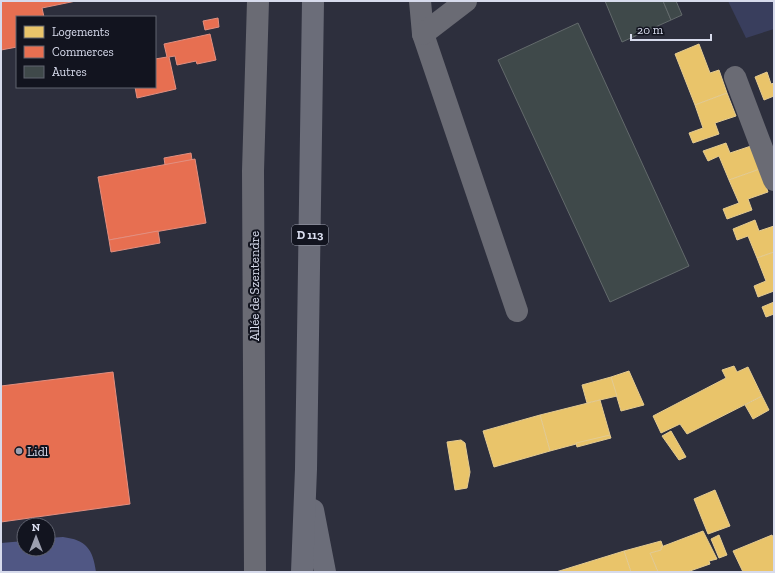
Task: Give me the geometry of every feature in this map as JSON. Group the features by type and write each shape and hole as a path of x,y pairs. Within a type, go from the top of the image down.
{"main road":[{"name":"D 113","path":"302,572 306,470 313,1"},
{"name":"D 113","path":"306,470 325,572"}],"street":[{"name":"Allée de Szentendre","path":"255,572 253,171 258,1"},
{"path":"420,1 423,34 516,310"},
{"path":"423,34 466,1"},
{"path":"735,77 766,136 774,180"}],"shaded area":[{"path":"728,1 774,1 774,29 746,38"},
{"path":"56,537 71,538 83,543 93,557 96,572 1,572 1,543 16,542 16,557 56,557"}],"building: Logements":[{"path":"699,44 710,73 719,70 727,93 695,105 675,54"},
{"path":"767,72 771,84 774,83 774,96 764,100 755,77"},
{"path":"727,93 736,116 715,123 719,134 693,143 689,133 703,128 695,105"},
{"path":"726,143 730,153 751,146 760,169 729,180 719,156 708,161 703,151"},
{"path":"760,169 768,192 748,199 752,210 727,219 723,209 739,203 729,180"},
{"path":"755,220 759,231 774,226 774,252 757,258 748,236 737,240 733,229"},
{"path":"774,252 774,291 758,297 754,286 766,281 757,258"},
{"path":"774,302 774,314 766,317 762,307"},
{"path":"734,366 737,372 748,367 762,396 687,434 680,424 661,433 653,416 726,378 722,370"},
{"path":"629,371 644,405 621,411 611,377"},
{"path":"611,377 617,396 587,403 582,385"},
{"path":"762,396 769,410 753,419 745,405"},
{"path":"600,400 610,435 550,451 540,415"},
{"path":"540,415 550,451 494,467 483,431"},
{"path":"671,431 686,457 679,460 662,436"},
{"path":"610,435 611,438 577,447 576,443"},
{"path":"461,440 465,443 470,472 467,488 455,490 447,442"},
{"path":"715,490 730,526 708,534 694,499"},
{"path":"703,531 717,559 709,561 710,564 687,572 658,572 650,553 661,550 661,547"},
{"path":"719,535 727,555 719,558 711,539"},
{"path":"772,535 774,539 774,572 743,572 733,551"},
{"path":"661,541 663,547 661,547 661,550 650,553 658,572 631,572 624,551"},
{"path":"624,551 631,572 556,572"}],"building: Commerces":[{"path":"1,1 76,1 42,8 44,16 16,16 16,47 1,50"},
{"path":"218,18 219,27 205,30 203,21"},
{"path":"210,34 216,60 197,64 196,61 177,65 175,56 169,57 176,89 137,98 135,88 156,88 156,59 167,57 164,44"},
{"path":"191,153 192,160 165,165 164,158"},
{"path":"195,159 206,223 109,240 98,177"},
{"path":"158,231 160,243 111,252 109,240"},
{"path":"113,372 130,504 37,517 16,517 16,520 1,522 1,386"}],"building: Autres":[{"path":"605,1 663,1 671,20 622,42"},
{"path":"663,1 676,1 682,15 671,20"},
{"path":"578,23 689,266 610,302 498,60"}],"place":[{"name":"Lidl","path":"19,451"}]}
